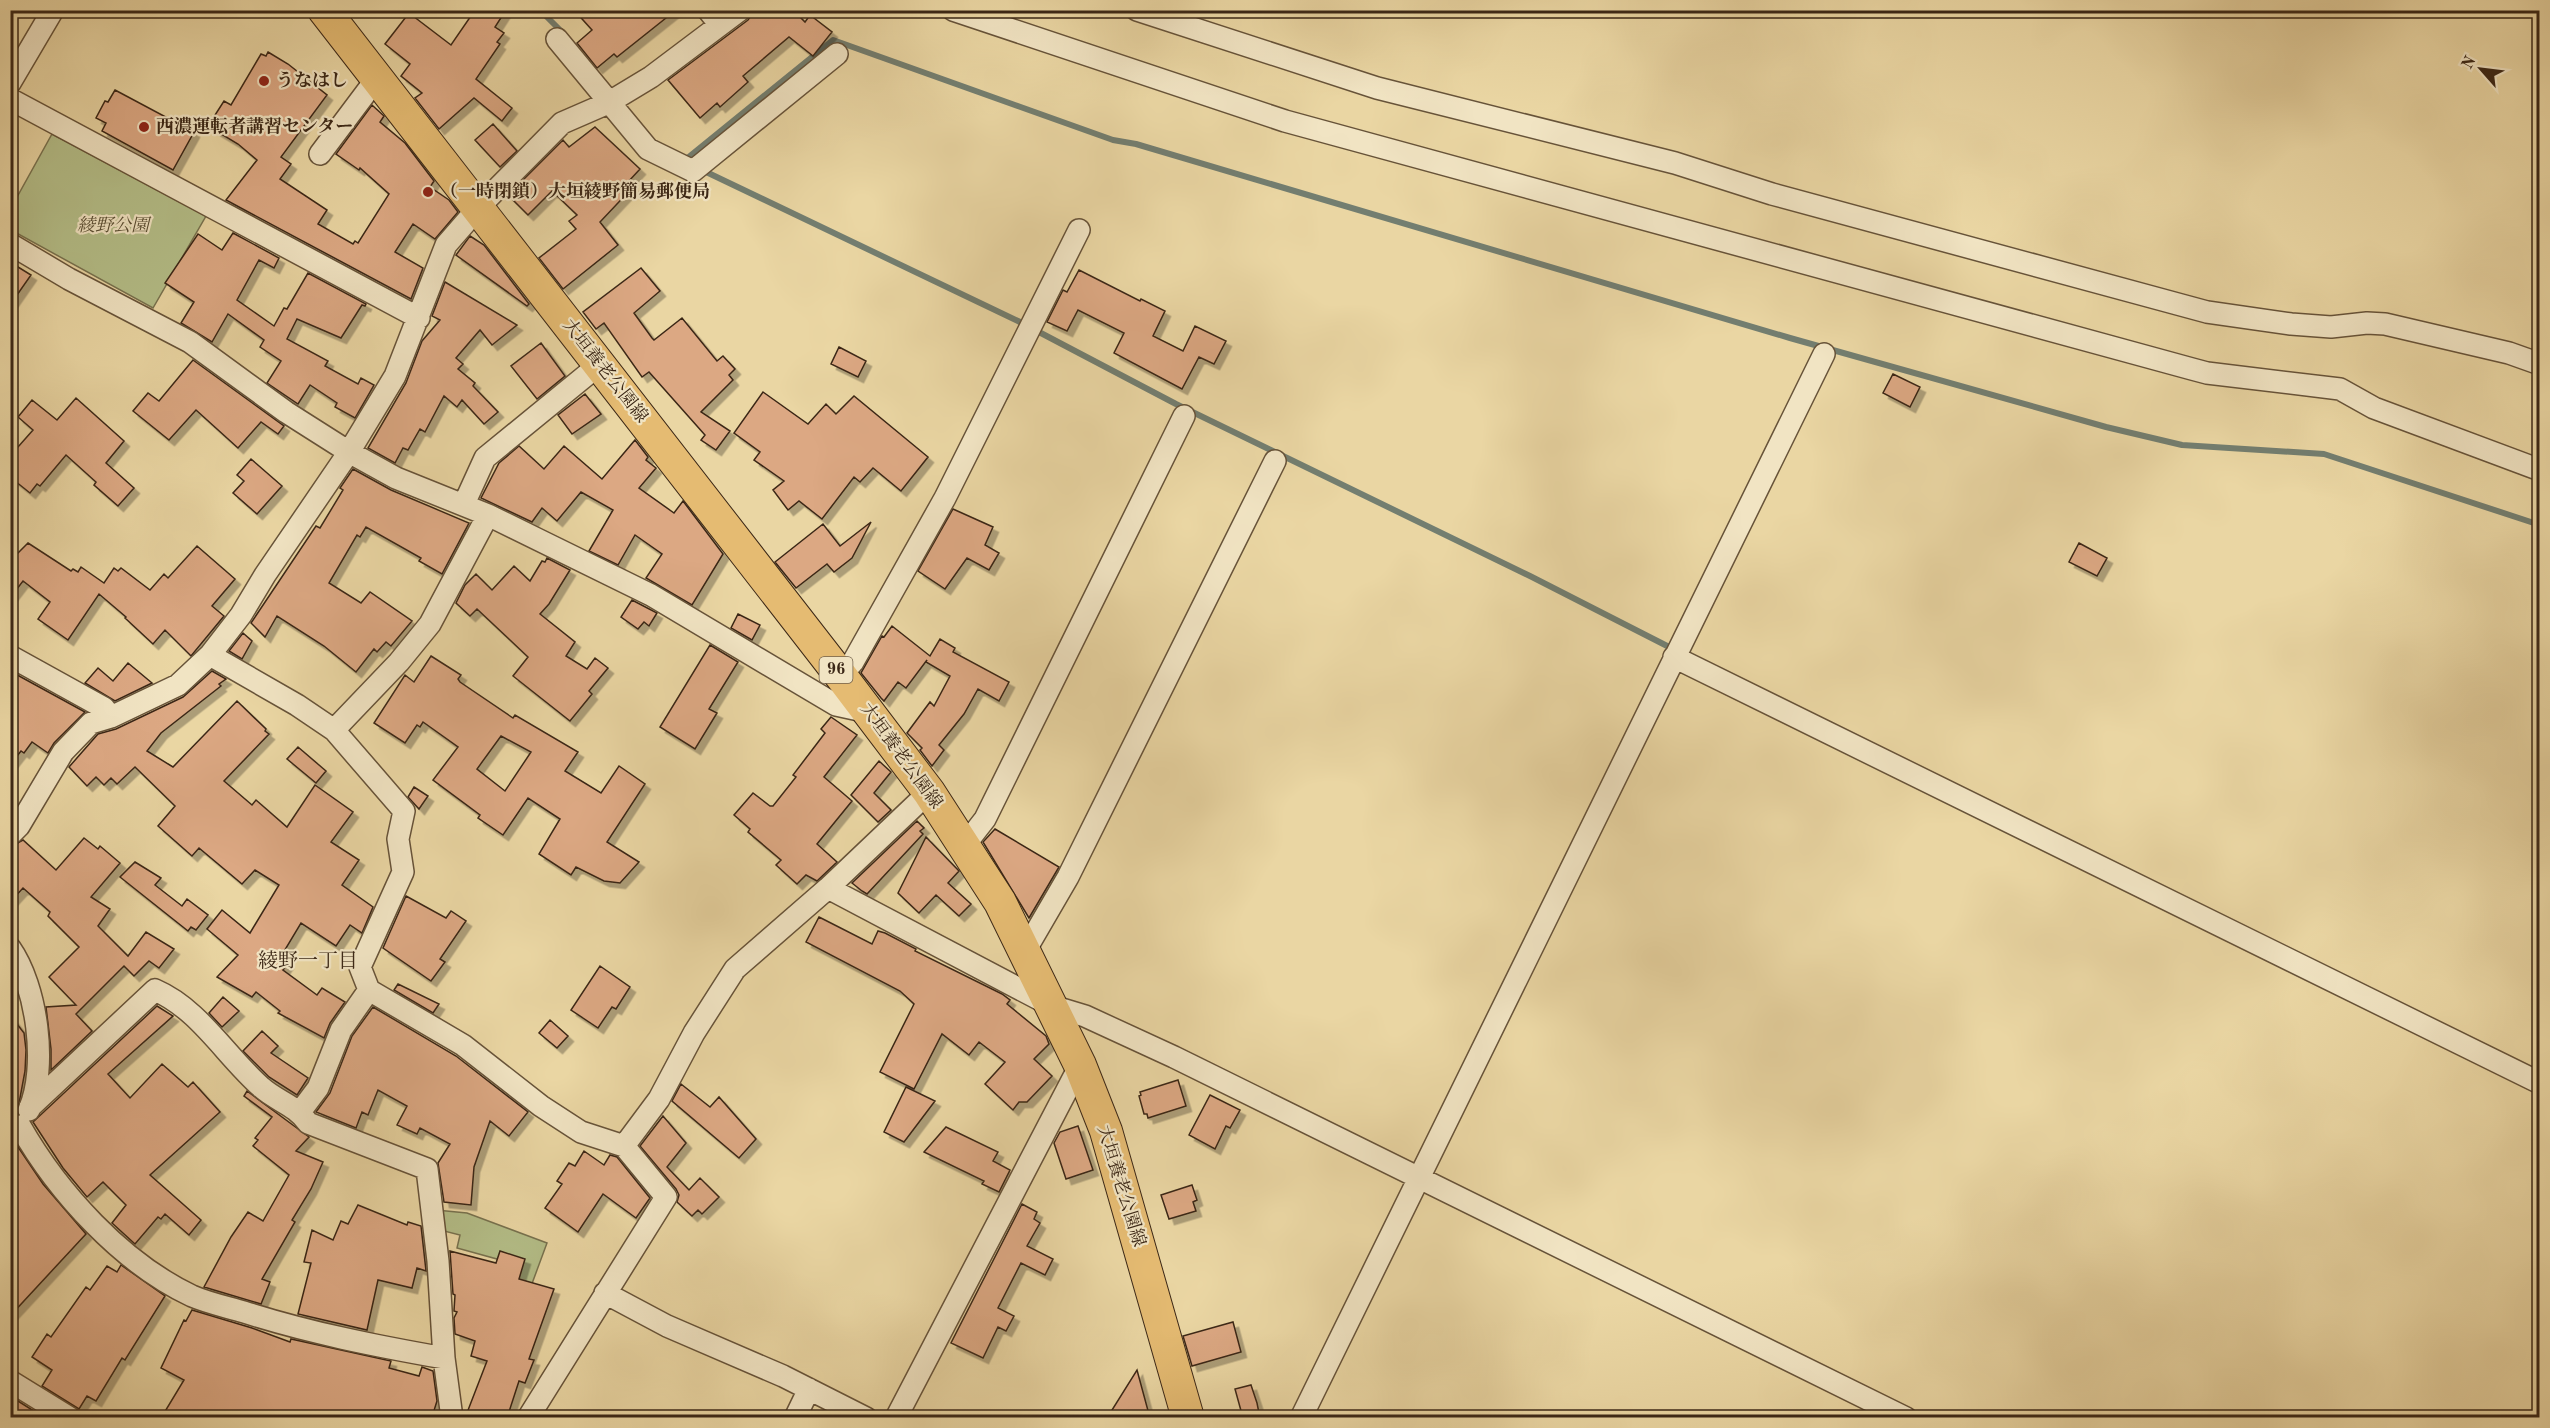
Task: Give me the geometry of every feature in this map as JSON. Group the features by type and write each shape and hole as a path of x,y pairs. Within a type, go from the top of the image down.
{"main road":[{"name":"大垣養老公園線","path":"324,10 479,207 929,792 1000,902 1080,1065 1106,1131 1188,1418"}],"street":[{"path":"10,83 53,10"},
{"path":"10,835 18,826 63,752 90,723 111,717 178,685 210,655 241,615 265,575 349,452 395,376 446,245 479,207 562,123 608,102 651,77 714,18 740,10"},
{"path":"953,10 1285,121 2192,369 2207,373 2340,389 2374,408 2540,470"},
{"path":"1137,10 1377,88 1675,163 1772,194 2207,312 2291,324 2331,327 2367,323 2385,324 2509,353 2540,364"},
{"path":"557,39 648,149 693,171 837,54"},
{"path":"320,154 377,78"},
{"path":"10,99 419,318"},
{"path":"841,676 853,662 945,498 1079,230"},
{"path":"10,244 69,279 190,342 286,412 349,452 396,478 488,515 651,595 836,705 868,712"},
{"path":"1301,1418 1824,354"},
{"path":"464,504 485,458 600,364"},
{"path":"964,846 985,819 1184,416"},
{"path":"1025,951 1068,877 1275,461"},
{"path":"334,730 399,662 430,624 488,515"},
{"path":"210,655 297,705 334,730 404,811 399,839 403,872 360,967 369,990 463,1045 541,1106 581,1132 624,1146 666,1197 528,1418"},
{"path":"10,656 104,708 111,717"},
{"path":"1674,657 2540,1083"},
{"path":"624,1146 659,1099 694,1033 735,969 828,888 929,792"},
{"path":"828,888 1052,1006 1085,1016 1164,1053 1906,1418"},
{"path":"10,948 31,993 38,1048 34,1093 30,1107"},
{"path":"444,1358 351,1342 194,1297 149,1272 117,1244 63,1191 32,1147 15,1130 30,1107 155,990 174,998 261,1088 300,1112 308,1123 427,1169 438,1260 444,1358 452,1418"},
{"path":"300,1112 318,1088 340,1030 369,990"},
{"path":"896,1418 1080,1065"},
{"path":"604,1293 667,1326 809,1389 866,1418"},
{"path":"10,1382 70,1418"},
{"path":"795,1418 809,1389"}],"green space":[{"name":"綾野公園","path":"52,134 206,216 153,308 11,230 11,208"},
{"path":"436,1210 467,1213 547,1243 530,1289 510,1282 515,1264 457,1248 460,1235 440,1230"}],"building":[{"path":"475,10 506,10 495,27 504,33 497,42 500,44 476,79 512,108 502,121 474,98 439,129 415,98 422,93 401,76 410,64 385,44 409,13 451,45"},
{"path":"574,10 676,10 617,57 614,54 597,68 577,43 592,30"},
{"path":"755,10 793,10 805,22 810,15 832,32 813,56 789,37 743,76 748,82 720,107 717,103 700,118 668,80 748,20"},
{"path":"268,52 288,64 327,95 281,157 291,164 280,179 327,210 318,224 353,244 355,241 358,243 389,194 360,168 359,170 336,154 372,105 384,116 380,122 405,143 434,181 430,187 449,200 458,212 435,239 413,224 395,252 423,268 411,299 226,200 257,160 238,144 208,126 224,101 231,105 261,54 266,56"},
{"name":"西濃運転者講習センター","path":"115,90 194,132 173,170 102,131 106,123 96,118 105,101 108,102"},
{"path":"493,124 517,151 500,167 475,140"},
{"path":"595,127 640,169 628,182 633,187 600,222 618,245 563,289 539,258 576,229 569,221 577,215 552,191 528,215 508,195 563,140 569,147"},
{"path":"233,233 279,258 274,268 259,260 237,300 274,326 308,273 366,304 362,305 341,338 297,319 287,339 328,361 325,366 358,384 361,378 374,385 355,418 335,407 337,403 310,385 298,404 267,383 281,361 260,347 264,340 228,314 212,342 181,323 194,302 165,283 198,234 222,250"},
{"path":"470,236 484,245 529,304 527,306 456,255"},
{"path":"10,262 31,275 10,305"},
{"path":"641,268 660,291 634,313 652,338 654,340 682,318 717,361 723,356 735,369 729,375 733,380 701,412 730,431 716,450 701,440 705,435 649,372 642,377 604,323 596,329 583,312"},
{"path":"1079,270 1165,311 1153,336 1183,351 1195,326 1226,341 1214,364 1199,357 1182,389 1114,353 1124,333 1078,310 1067,331 1047,322 1063,290 1067,292"},
{"path":"445,282 517,325 492,345 480,330 456,358 463,364 458,369 475,383 473,386 498,412 484,424 462,400 457,407 444,396 425,432 420,429 408,450 403,448 395,463 368,448 406,383 422,341 440,320 432,316"},
{"path":"541,343 565,376 537,399 511,366"},
{"path":"839,347 866,361 858,377 831,364"},
{"path":"193,360 284,426 278,434 261,422 238,448 196,410 169,440 133,411 148,393 159,401"},
{"path":"1893,374 1920,387 1910,407 1883,393"},
{"path":"763,392 808,424 826,404 836,414 854,396 928,457 901,491 873,468 860,482 854,477 822,519 799,501 788,510 773,490 784,481 754,460 760,452 734,433"},
{"path":"585,394 601,414 572,434 558,415"},
{"path":"76,398 124,441 106,463 134,488 118,506 94,485 96,482 66,455 40,486 37,484 30,493 10,477 10,456 33,430 18,417 32,400 57,420"},
{"path":"635,440 648,457 646,460 656,468 639,488 674,513 683,501 723,554 692,605 646,578 662,554 635,535 618,565 589,551 613,510 581,492 557,521 542,508 532,522 481,498 499,463 519,446 544,469 564,446 602,479"},
{"path":"251,459 282,486 257,514 233,493 244,481 237,475"},
{"path":"353,469 391,490 469,523 442,574 419,561 421,558 366,527 360,537 357,535 329,583 361,603 370,592 412,621 391,646 386,642 377,652 374,649 356,672 324,646 277,616 265,637 251,623 316,526 320,528 343,490 340,488"},
{"path":"953,509 993,527 985,545 999,553 989,570 967,558 945,589 918,571"},
{"path":"871,522 852,558 834,572 827,564 796,588 775,562 823,524 840,546"},
{"path":"28,543 71,571 73,569 78,572 81,567 104,583 114,568 118,571 121,568 150,590 164,574 168,578 197,546 235,579 212,606 224,616 191,656 165,630 153,644 99,594 68,640 38,619 50,602 23,581 10,598 10,561"},
{"path":"2079,543 2107,558 2097,576 2069,562"},
{"path":"547,558 570,570 549,604 540,614 575,642 566,656 587,669 595,658 608,668 589,691 592,694 570,721 513,676 528,657 477,609 470,616 456,603 465,585 476,574 492,590 514,566 530,581 542,561 545,562"},
{"path":"632,600 657,613 649,626 644,622 638,629 621,617"},
{"path":"738,614 760,625 752,640 731,628"},
{"path":"892,626 930,656 940,639 955,648 953,652 1009,682 999,701 978,689 964,714 939,745 944,750 932,766 920,750 922,748 907,733 930,702 934,706 950,676 926,662 927,660 906,688 898,682 884,701 861,673 882,636 884,637"},
{"path":"243,633 252,641 242,659 229,651"},
{"path":"710,645 738,662 709,709 717,713 695,749 660,727"},
{"path":"431,656 461,675 458,679 460,682 513,718 515,715 578,752 565,771 601,793 619,766 645,784 607,842 639,862 620,883 604,881 576,867 571,875 539,854 560,819 528,798 503,835 478,818 480,815 433,780 458,747 423,722 420,727 417,725 405,743 374,723 405,675 414,682","holes":["501,736 531,752 505,791 477,769"]},
{"path":"128,663 152,683 115,701 85,683 98,668 113,681"},
{"path":"10,671 85,712 54,743 48,753 32,742 24,753 21,751 10,765"},
{"path":"212,671 226,679 219,684 221,686 161,733 147,751 173,767 237,701 269,734 224,781 252,805 256,800 287,827 315,785 353,812 331,842 359,860 342,885 373,907 362,933 350,925 336,946 301,923 280,958 288,963 283,970 317,995 322,988 345,1002 330,1023 324,1038 278,1013 280,1011 256,992 252,997 217,977 238,955 207,929 222,910 250,933 279,885 255,870 242,884 199,848 192,856 158,826 175,806 135,767 117,784 111,778 104,785 96,777 87,786 69,767 98,734 116,729 183,697"},
{"path":"831,717 857,735 824,777 852,801 817,844 837,862 817,881 806,875 797,884 776,865 781,860 748,832 750,829 734,815 753,793 773,806 796,777 793,775 825,733 821,729"},
{"path":"298,747 326,771 316,783 287,759"},
{"path":"879,761 891,772 874,793 891,810 878,822 851,795"},
{"path":"414,787 428,796 419,809 408,797"},
{"path":"917,821 924,828 920,831 923,834 867,894 852,883"},
{"path":"995,829 1059,867 1029,918 983,842"},
{"path":"926,837 959,871 948,883 971,904 959,916 936,895 919,913 898,893"},
{"path":"84,838 98,849 100,846 120,863 91,897 110,909 98,926 128,956 146,932 174,949 159,968 149,961 134,976 124,966 76,1014 92,1031 51,1070 46,1007 76,1005 49,977 79,947 48,916 50,912 23,888 10,902 10,847 23,840 56,870"},
{"path":"135,862 161,878 155,885 182,906 187,899 208,915 196,930 191,927 188,931 120,877"},
{"path":"406,896 446,918 451,911 466,921 440,959 445,962 431,981 383,948"},
{"path":"819,917 872,944 878,931 885,933 916,949 915,951 1002,994 1010,1000 1007,1004 1046,1036 1049,1044 1034,1059 1052,1076 1027,1102 1019,1102 1013,1110 985,1084 1005,1062 979,1042 969,1055 942,1034 914,1089 880,1072 914,1004 900,991 806,942"},
{"path":"600,966 630,987 616,1009 612,1007 598,1028 571,1010"},
{"path":"398,984 439,1004 433,1013 394,990"},
{"path":"223,997 239,1011 222,1027 209,1013"},
{"path":"157,1006 173,1016 108,1074 130,1098 162,1064 188,1087 193,1082 220,1112 150,1175 201,1220 189,1235 165,1214 161,1219 158,1217 135,1244 112,1223 126,1205 103,1182 87,1197 63,1168 33,1122"},
{"path":"373,1007 456,1056 528,1112 509,1136 490,1121 474,1167 471,1205 444,1202 438,1163 450,1144 420,1128 417,1134 397,1125 407,1106 378,1090 368,1115 362,1112 356,1128 316,1112 330,1093 352,1036"},
{"path":"10,1015 24,1033 26,1050 25,1071 17,1114 10,1118"},
{"path":"550,1020 568,1036 557,1048 539,1033"},
{"path":"262,1031 278,1046 271,1053 308,1078 297,1095 269,1077 243,1051"},
{"path":"1178,1080 1186,1106 1148,1118 1147,1114 1144,1114 1140,1092"},
{"path":"681,1084 710,1107 719,1097 756,1139 739,1158 672,1101"},
{"path":"906,1087 935,1101 904,1142 884,1132"},
{"path":"247,1091 309,1137 296,1151 323,1162 311,1189 292,1220 295,1222 262,1279 270,1282 261,1304 204,1287 231,1237 248,1212 263,1221 289,1175 253,1146 258,1140 255,1138 272,1117 244,1096"},
{"path":"1210,1095 1240,1110 1230,1128 1226,1126 1215,1149 1189,1135"},
{"path":"663,1116 686,1143 667,1167 689,1190 700,1178 719,1197 702,1214 698,1210 692,1216 677,1202 679,1195 676,1189 640,1146"},
{"path":"1078,1126 1093,1170 1066,1179 1054,1143 1060,1132"},
{"path":"946,1127 998,1152 993,1161 1010,1170 999,1192 982,1184 984,1181 924,1152"},
{"path":"10,1135 43,1184 86,1234 10,1316"},
{"path":"584,1151 604,1165 610,1155 617,1157 650,1198 636,1218 603,1194 578,1232 545,1208 562,1184 557,1181 569,1163 575,1166"},
{"path":"1192,1185 1197,1200 1193,1202 1196,1211 1169,1219 1161,1195"},
{"path":"1022,1204 1037,1212 1034,1219 1040,1223 1027,1246 1053,1259 1045,1275 1021,1263 998,1308 1014,1316 1006,1331 998,1327 983,1358 951,1343"},
{"path":"358,1205 407,1225 408,1222 421,1226 426,1271 417,1268 412,1288 378,1280 367,1330 298,1314 311,1263 304,1262 312,1230 333,1240 341,1221 348,1224"},
{"path":"450,1251 496,1263 500,1251 525,1259 519,1279 554,1289 529,1359 534,1360 525,1383 519,1381 507,1418 465,1418 487,1361 471,1356 475,1341 455,1334 454,1318 457,1312 454,1311 455,1295 453,1294"},
{"path":"121,1265 165,1296 125,1360 122,1358 96,1401 87,1396 79,1409 42,1386 52,1370 32,1357 47,1334 51,1337 86,1287 90,1290 107,1266 117,1272"},
{"path":"192,1310 290,1342 291,1339 391,1361 389,1368 419,1376 422,1367 433,1371 437,1401 432,1417 420,1413 419,1418 161,1418 184,1380 161,1368 184,1320 186,1321"},
{"path":"1233,1322 1241,1352 1192,1366 1183,1336"},
{"path":"1137,1370 1150,1418 1107,1418"},
{"path":"1251,1385 1260,1418 1243,1418 1235,1389"},
{"path":"10,1396 45,1418 10,1418"}],"waterway":[{"path":"540,10 563,33"},
{"path":"685,160 833,40 1113,140 1136,144 1790,338 2106,427 2182,445 2324,454 2540,525"},
{"path":"702,170 1018,321 1176,404 1530,576 1675,650"}],"place":[{"name":"うなはし","path":"264,81"},
{"name":"西濃運転者講習センター","path":"144,127"},
{"name":"（一時閉鎖）大垣綾野簡易郵便局","path":"428,192"}],"district":[{"name":"綾野一丁目","path":"308,962"}]}
